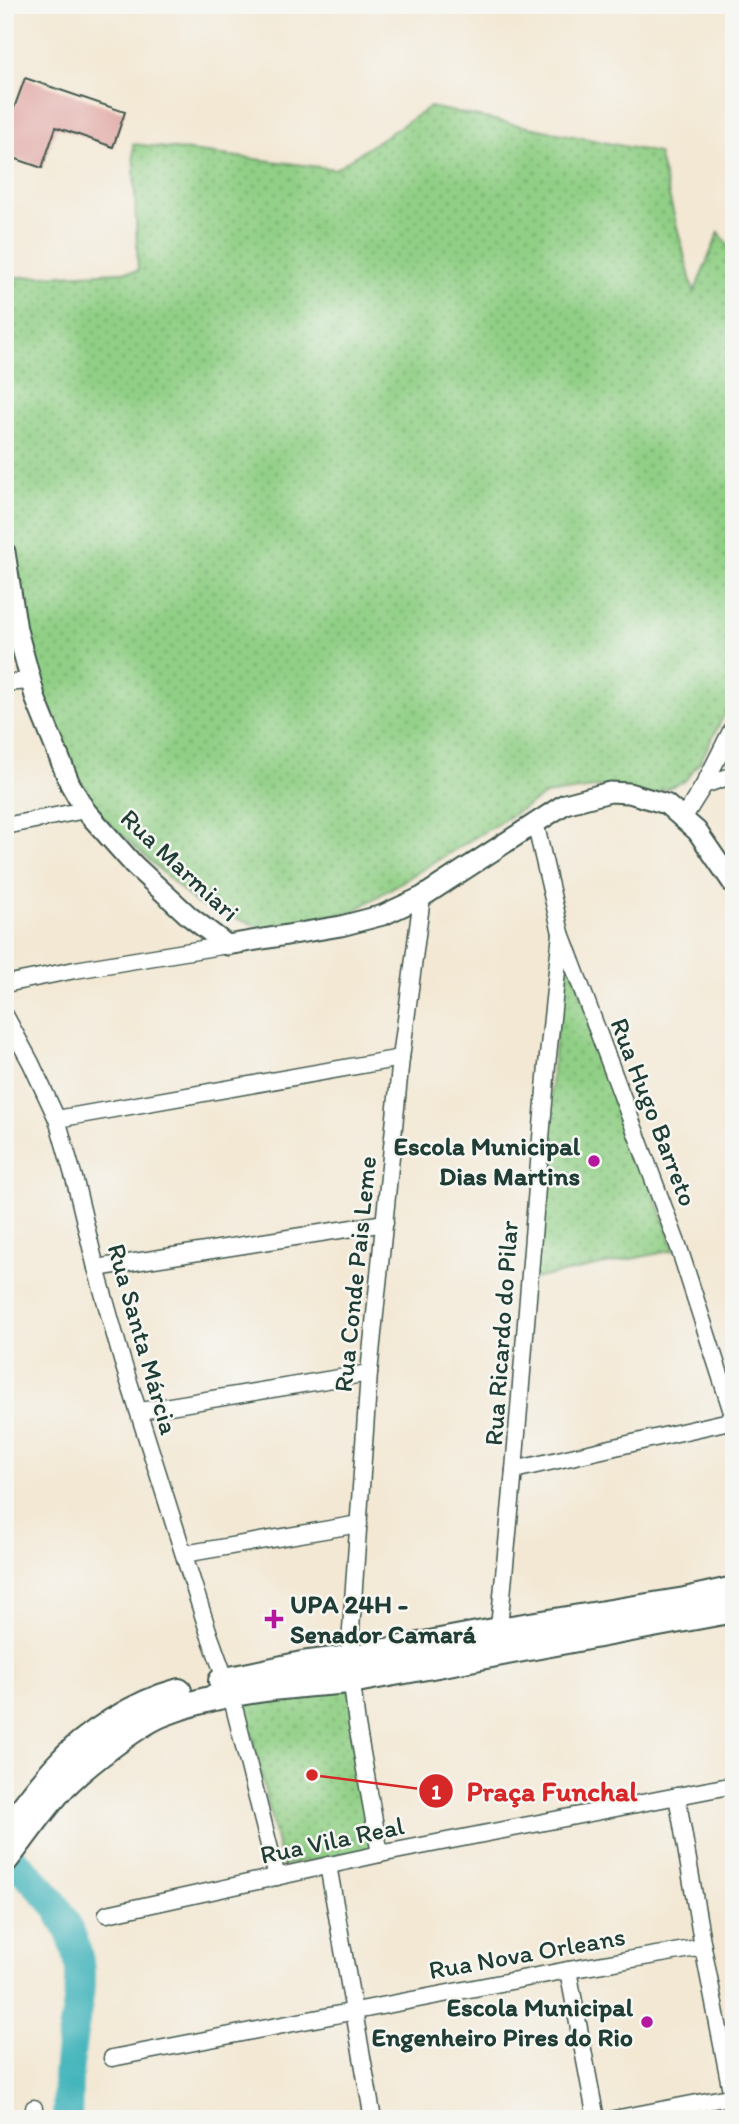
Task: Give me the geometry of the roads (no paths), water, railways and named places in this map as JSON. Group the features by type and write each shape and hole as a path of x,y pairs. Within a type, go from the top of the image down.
{"main road":[{"path":"5,1861 13,1830 115,1745 158,1716 229,1687 290,1685 350,1669 498,1642 734,1589"},
{"path":"498,1642 734,1610"}],"street":[{"name":"Rua Marmiari","path":"5,552 30,681 44,725 70,784 85,810 107,836 189,916 226,945 359,922 383,915 422,897 535,822 576,800 610,792 649,798 666,804 684,817 709,846 734,886"},
{"path":"5,683 30,681"},
{"path":"684,817 704,785 734,725"},
{"path":"704,785 734,775"},
{"path":"5,826 85,810"},
{"name":"Rua Hugo Barreto","path":"535,822 561,933 679,1248 734,1419"},
{"name":"Rua Conde Pais Leme","path":"380,1854 350,1669 369,1373 401,1058 422,897"},
{"name":"Rua Ricardo do Pilar","path":"498,1642 547,1065 561,933"},
{"path":"5,984 226,945"},
{"name":"Rua Santa Márcia","path":"5,1015 57,1119 96,1268 184,1554 229,1687 277,1877"},
{"path":"57,1119 401,1058"},
{"path":"96,1268 386,1223"},
{"path":"140,1411 369,1373"},
{"path":"514,1470 734,1419"},
{"path":"184,1554 359,1524"},
{"name":"Rua Vila Real","path":"107,1914 380,1854 734,1785"},
{"path":"614,2119 733,2096 703,1947 677,1796"},
{"path":"328,1865 373,2119"},
{"name":"Rua Nova Orleans","path":"112,2058 355,2010 703,1947"},
{"path":"568,1970 596,2119"}],"waterway":[{"path":"5,1852 52,1901 69,1930 76,1950 80,1985 69,2065 67,2119"}],"place":[{"name":"Escola Municipal Dias Martins","path":"594,1161"},
{"name":"UPA 24H - Senador Camará","path":"274,1619"},
{"name":"Praça Funchal","path":"312,1775"},
{"name":"Escola Municipal Engenheiro Pires do Rio","path":"647,2022"}]}
